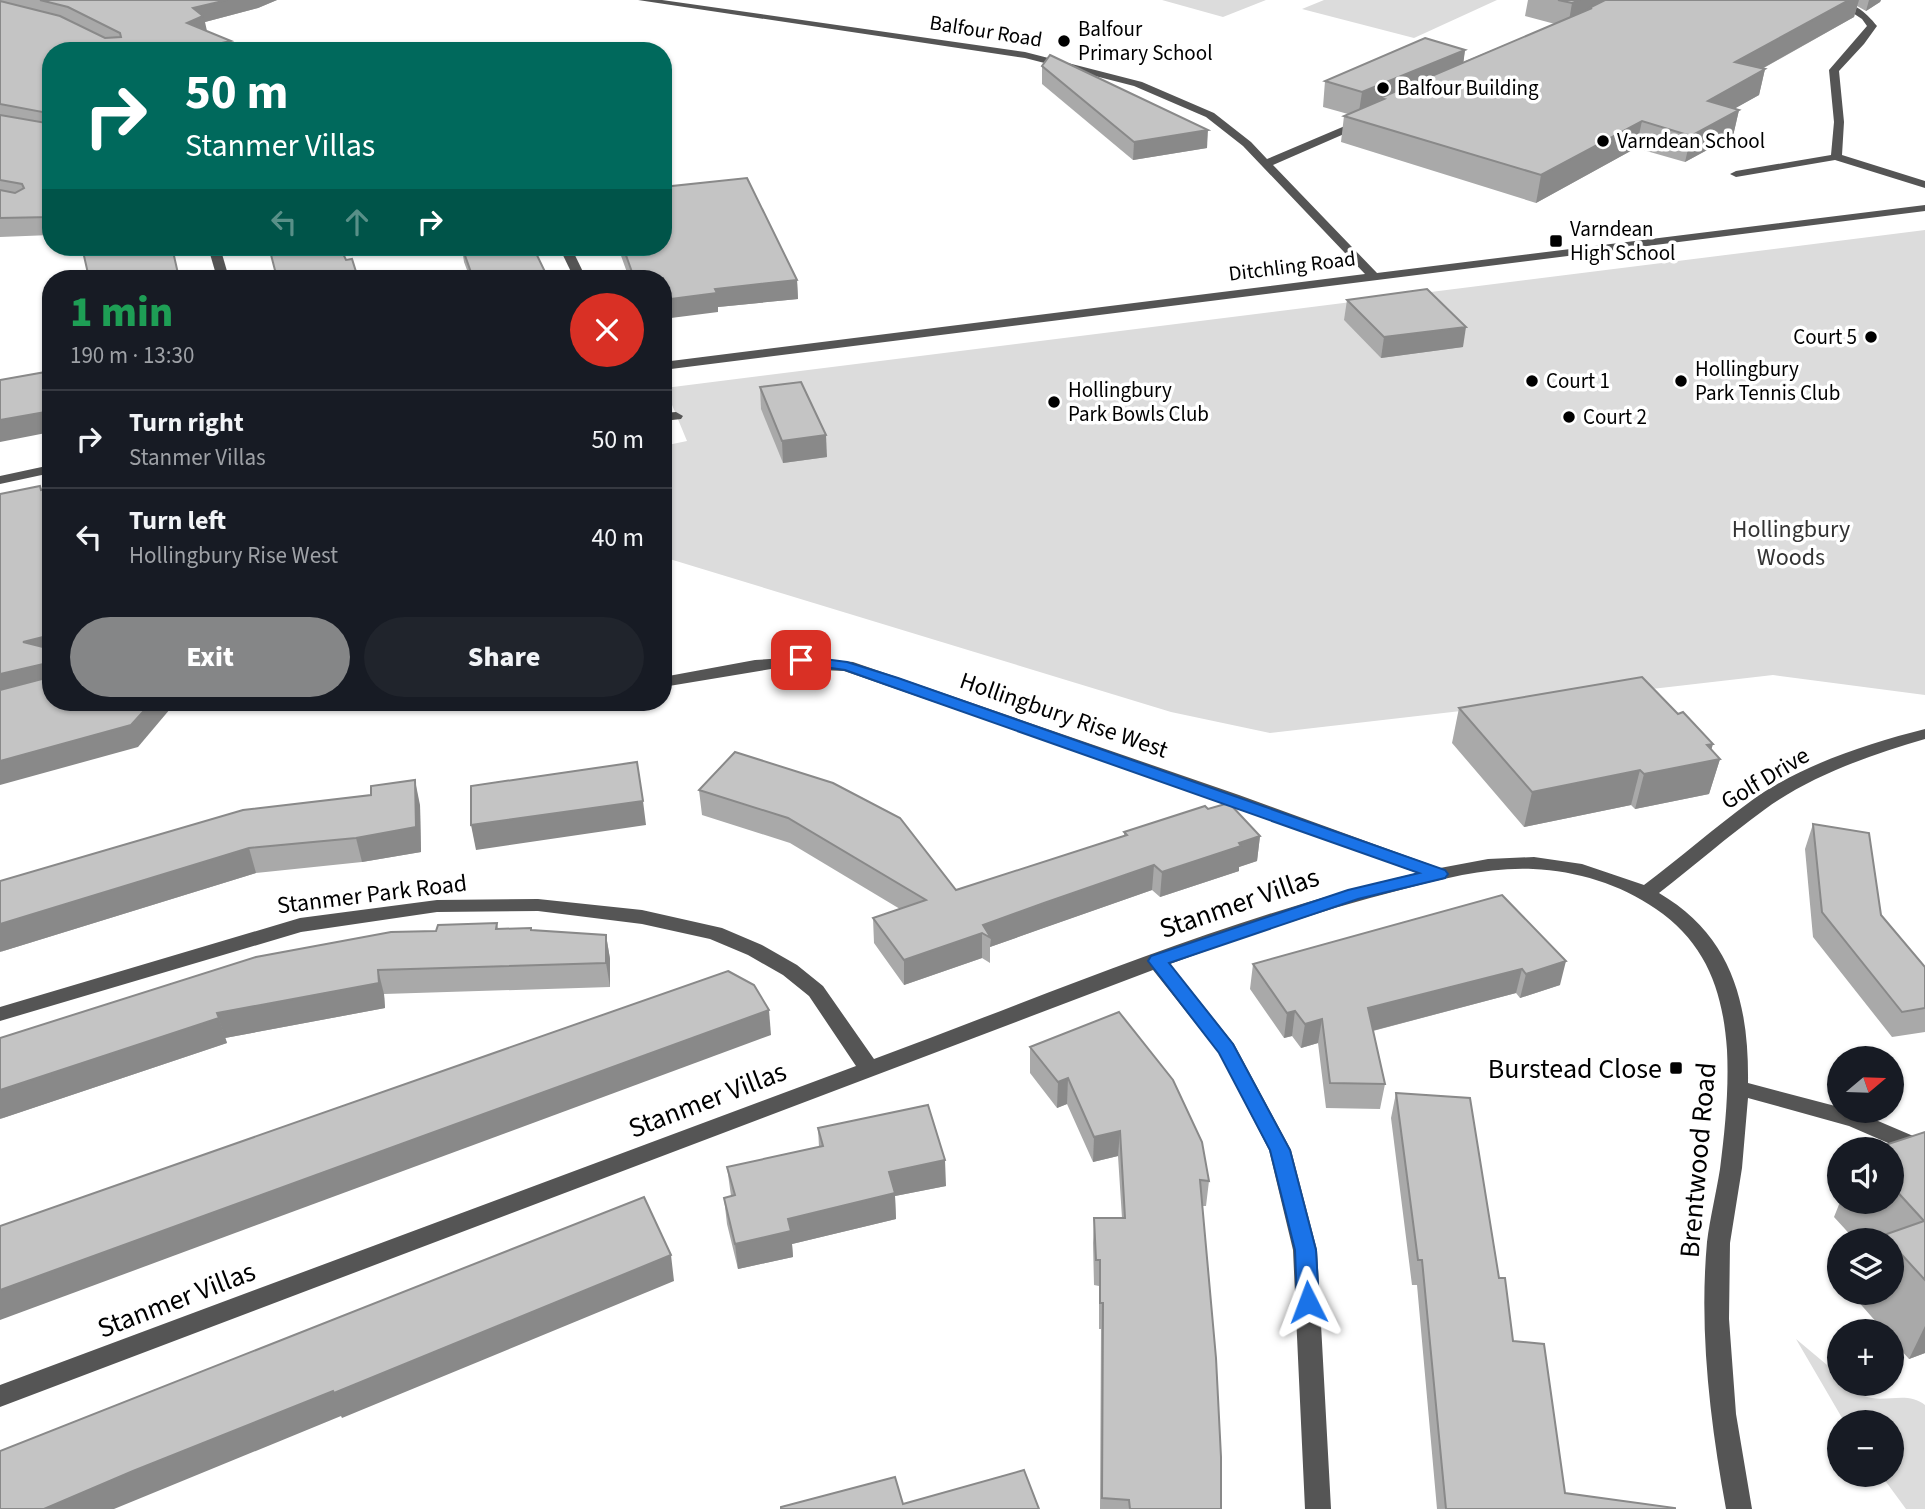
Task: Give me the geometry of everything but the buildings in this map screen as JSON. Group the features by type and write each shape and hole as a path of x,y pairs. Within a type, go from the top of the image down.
{"street":[{"name":"Balfour Road","path":"643,0 1025,54 1138,84 1210,115 1267,163 1374,277"},
{"path":"1836,157 1839,122 1834,71 1872,26 1865,17 1838,0"},
{"path":"1267,163 1378,116"},
{"path":"1736,174 1836,157 1925,185"},
{"name":"Ditchling Road","path":"672,365 1925,208"},
{"path":"0,480 42,471"},
{"name":"Hollingbury Rise West","path":"672,680 786,660 819,661 847,666 1233,799 1439,874"},
{"name":"Golf Drive","path":"1646,894 1759,804 1812,775 1860,754 1925,734"},
{"name":"Brentwood Road","path":"1439,874 1497,864 1533,863 1605,875 1646,894 1675,912 1712,952 1724,974 1734,1017 1737,1052 1731,1168 1718,1250 1715,1334 1723,1426 1739,1509"},
{"name":"Stanmer Villas","path":"0,1396 1157,961 1354,894 1439,874"},
{"name":"Stanmer Park Road","path":"0,1014 300,925 437,906 538,905 654,920 715,933 755,950 790,970 816,991 870,1070"},
{"path":"1157,961 1227,1049 1280,1150 1305,1250 1318,1509"},
{"path":"1736,1088 1843,1115 1925,1150"}],"green space":[{"path":"1162,0 1266,0 1223,17"},
{"path":"1324,0 1497,0 1414,38 1302,9"},
{"name":"Hollingbury Woods","path":"1925,230 1925,695 1773,675 1270,733 1171,712 672,560 672,444 687,441 672,405 672,387"},
{"path":"1796,1339 1827,1365 1827,1392"},
{"path":"1829,1396 1911,1398 1925,1405 1925,1509 1906,1509 1890,1487 1904,1487 1904,1410 1837,1410"}],"place":[{"name":"Balfour Primary School","path":"1064,41"},
{"name":"Balfour Building","path":"1383,88"},
{"name":"Varndean School","path":"1603,141"},
{"name":"Varndean High School","path":"1556,241"},
{"name":"Court 5","path":"1871,337"},
{"name":"Court 1","path":"1532,381"},
{"name":"Hollingbury Park Tennis Club","path":"1681,381"},
{"name":"Hollingbury Park Bowls Club","path":"1054,402"},
{"name":"Court 2","path":"1569,417"},
{"name":"Burstead Close","path":"1676,1068"}],"route":[{"path":"801,660 847,666 893,681 1439,874 1354,894 1157,961 1227,1049 1280,1150 1305,1250 1308,1302"}]}
